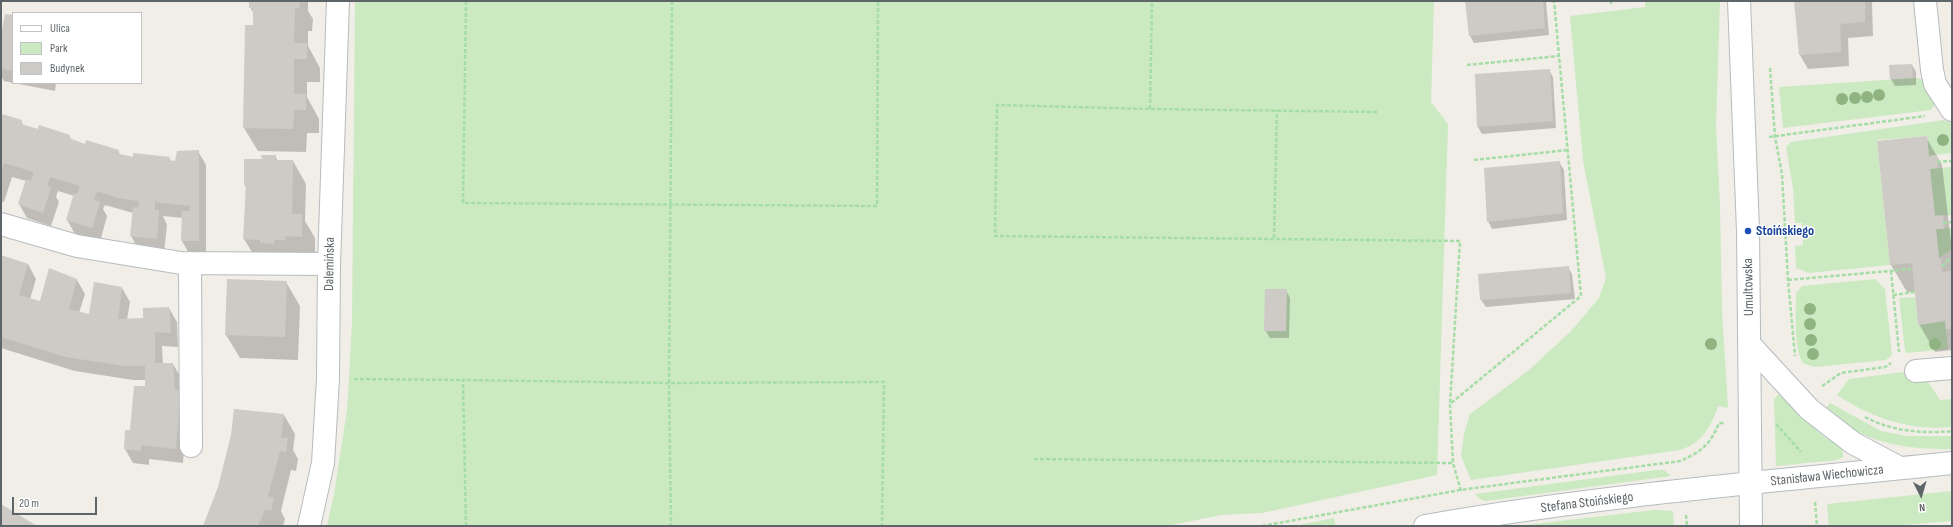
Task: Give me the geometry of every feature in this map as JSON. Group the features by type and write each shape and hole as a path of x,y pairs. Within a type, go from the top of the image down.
{"street":[{"name":"Dalemińska","path":"309,526 322,463 328,379 329,264 338,1"},
{"name":"Umultowska","path":"1740,1 1751,346 1751,526"},
{"path":"1925,1 1932,70 1935,84 1952,110"},
{"path":"1,224 77,246 190,263 329,264"},
{"path":"190,263 191,446"},
{"path":"1751,346 1809,409 1853,442 1900,468"},
{"path":"1916,371 1952,368"},
{"name":"Stanisława Wiechowicza","path":"1750,483 1952,463"},
{"name":"Stefana Stoińskiego","path":"1425,526 1469,518 1750,483"}],"path":[{"path":"466,1 463,203 878,206 878,1"},
{"path":"671,526 669,204 672,1"},
{"path":"1150,109 1152,1"},
{"path":"1450,404 1581,296 1554,1"},
{"path":"1467,65 1559,56"},
{"path":"1377,112 997,105 995,236 1460,241 1450,404 1453,463 1469,518"},
{"path":"1274,238 1277,110"},
{"path":"1745,140 1929,116"},
{"path":"1775,137 1782,174 1786,214 1788,280 1796,359"},
{"path":"1474,160 1568,150"},
{"path":"1937,162 1952,161"},
{"path":"1944,222 1952,222"},
{"path":"1942,266 1952,257"},
{"path":"1788,280 1912,269"},
{"path":"1891,271 1899,357"},
{"path":"1893,295 1915,292"},
{"path":"1809,409 1817,390 1841,373 1885,367 1894,360"},
{"path":"349,379 669,383 884,382 882,526"},
{"path":"463,380 466,526"},
{"path":"1860,414 1874,422 1907,431 1952,431"},
{"path":"1262,526 1460,490 1680,460 1698,453 1714,436 1719,423 1751,422"},
{"path":"1781,422 1774,422 1805,457"},
{"path":"1034,459 1453,463"}],"green space":[{"path":"355,1 1434,1 1431,102 1448,124 1437,475 1262,513 1221,515 1167,526 327,526 334,494 347,410 349,379 352,322"},
{"path":"1645,1 1720,1 1716,126 1720,206 1722,311 1728,408 1718,406 1709,427 1700,439 1688,447 1680,450 1471,480 1461,456 1464,434 1470,414 1529,370 1571,331 1599,298 1606,278 1583,161 1570,16 1645,7"},
{"path":"1915,78 1923,79 1925,89 1935,104 1931,110 1783,128 1779,87"},
{"path":"1944,120 1952,123 1952,153 1929,156 1927,136 1877,140 1890,265 1809,273 1796,268 1795,246 1803,245 1802,223 1795,223 1793,188 1786,147 1791,142"},
{"path":"1952,167 1952,215 1935,216 1930,169"},
{"path":"1952,228 1952,249 1939,258 1936,229"},
{"path":"1875,279 1885,289 1892,355 1886,360 1816,367 1804,364 1800,358 1798,350 1796,293 1802,286"},
{"path":"1915,297 1918,325 1945,321 1948,349 1907,353 1905,351 1899,298"},
{"path":"1903,372 1927,380 1940,400 1952,399 1952,427 1922,427 1892,421 1864,410 1837,395 1849,379"},
{"path":"1778,395 1782,396 1810,425 1823,436 1841,447 1843,457 1837,460 1776,466 1774,399"},
{"path":"1830,403 1881,431 1907,436 1952,436 1952,449 1927,449 1901,446 1864,435 1843,423 1825,410"},
{"path":"1664,470 1671,476 1486,501 1480,499 1475,494"},
{"path":"1952,491 1952,521 1893,526 1829,526 1827,504"},
{"path":"1654,510 1673,511 1674,526 1517,526"},
{"path":"1334,518 1336,526 1294,526"}],"building":[{"path":"249,1 300,1 299,8 295,8 294,43 307,43 307,59 294,59 294,94 306,94 306,110 294,110 293,129 243,128 245,25 253,25 253,8 249,8"},
{"path":"1465,1 1543,1 1545,28 1469,36"},
{"path":"1794,1 1865,1 1865,22 1840,24 1841,52 1799,55"},
{"path":"5,14 12,15 12,71 1,68 1,35"},
{"path":"1912,64 1913,78 1890,79 1889,65"},
{"path":"1550,69 1553,121 1477,127 1475,74"},
{"path":"2,114 22,120 21,124 38,129 39,125 70,135 69,138 85,144 86,140 119,150 118,154 133,157 133,153 170,157 169,160 175,161 177,151 199,150 199,241 181,241 182,211 190,211 190,206 155,202 155,210 159,210 157,239 130,236 133,207 138,208 139,201 118,198 97,191 94,200 100,202 92,228 66,220 74,193 77,194 80,186 50,177 47,185 51,187 43,213 18,204 26,179 31,181 34,172 4,163 1,173"},
{"path":"1927,136 1929,156 1937,155 1938,168 1930,169 1935,216 1943,215 1944,229 1936,229 1942,272 1952,271 1952,329 1946,329 1945,321 1918,325 1912,263 1890,265 1877,141"},
{"path":"261,155 276,155 275,160 293,160 292,214 302,214 302,237 285,236 285,240 274,240 274,244 260,243 260,240 243,239 246,185 244,185 244,159 262,159"},
{"path":"1560,161 1563,213 1487,222 1484,168"},
{"path":"1,255 28,264 19,295 40,301 49,268 77,279 69,309 89,314 94,282 122,287 118,319 143,318 143,308 169,307 171,333 155,332 155,363 173,363 175,390 180,391 176,449 142,445 141,451 124,449 125,430 130,430 134,386 145,386 145,366 124,366 66,357 1,337"},
{"path":"1569,266 1571,293 1480,300 1478,274"},
{"path":"227,279 287,281 285,337 225,335"},
{"path":"1265,289 1287,289 1286,331 1264,331"},
{"path":"234,409 284,414 281,438 288,438 286,452 280,451 268,496 274,498 271,511 265,510 258,526 203,526 218,487 231,435"},
{"path":"1,504 37,526 1,526"}],"place":[{"name":"Stoińskiego","path":"1748,231"}]}
